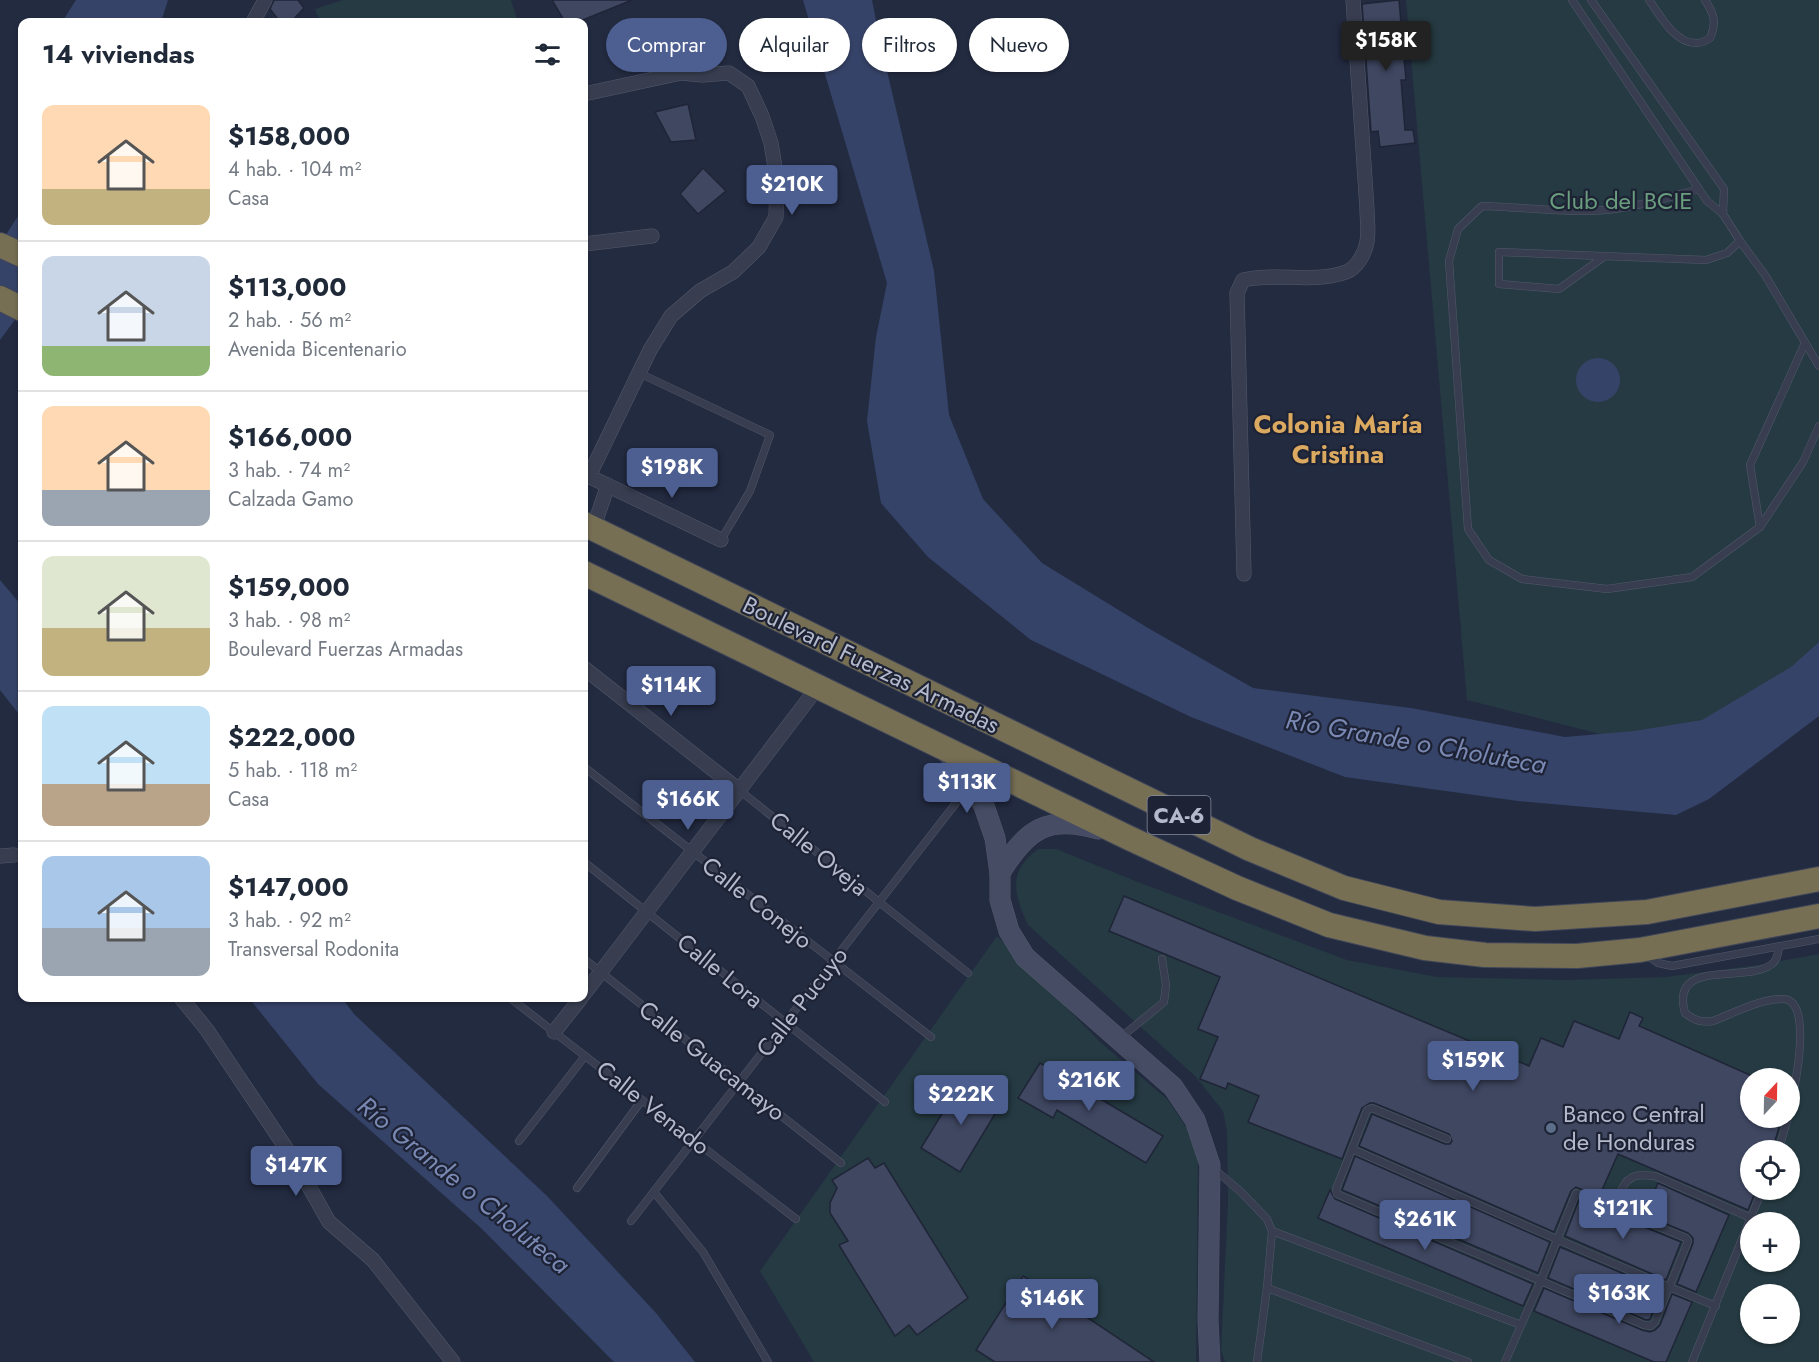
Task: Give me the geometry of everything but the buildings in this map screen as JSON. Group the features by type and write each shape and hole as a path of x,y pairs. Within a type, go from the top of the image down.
{"highway":[{"path":"0,244 18,253"},
{"path":"0,298 18,307"},
{"name":"Boulevard Fuerzas Armadas","path":"588,526 1250,849 1344,888 1439,912 1535,918 1647,912 1819,879"},
{"name":"Boulevard Fuerzas Armadas","path":"588,575 1129,838 1237,888 1329,925 1425,948 1485,955 1577,956 1640,950 1819,916"}],"street":[{"path":"255,18 266,0"},
{"path":"1244,574 1237,293 1243,280 1257,277 1312,277 1348,271 1360,260 1367,242 1367,208 1353,0"},
{"path":"588,93 681,73 702,75 729,73 748,87 762,116 771,143 777,180 776,217 759,247 733,272 700,291 671,315 588,471"},
{"path":"588,244 652,237"},
{"path":"588,476 721,540"},
{"path":"588,526 608,485"},
{"name":"Calle Oveja","path":"588,671 739,790"},
{"path":"588,988 817,687"},
{"path":"945,750 972,783 984,806 995,838 1000,873 1000,900 1009,931 1025,957 1173,1087 1195,1120 1210,1165 1208,1320 1210,1362"},
{"path":"1000,873 1014,850 1028,835 1046,826 1066,823 1085,825 1129,838"},
{"path":"184,1002 207,1030 294,1161 328,1222 373,1260 453,1362"},
{"path":"554,1032 577,1002"}],"lane":[{"path":"1572,0 1707,201 1723,214 1765,275 1819,366"},
{"path":"1591,0 1724,189 1723,214"},
{"path":"1649,0 1680,38 1697,43 1710,38 1714,30 1715,15 1705,0"},
{"path":"1699,189 1620,208 1575,210 1482,206 1458,229 1449,261 1468,529 1489,560 1522,579 1606,589 1692,577 1760,527 1803,462 1819,426"},
{"path":"1605,256 1559,289 1499,284 1499,252 1605,256 1706,260 1727,253 1740,241"},
{"path":"1760,527 1750,465 1805,343"},
{"path":"639,373 770,435 750,490 721,540"},
{"name":"Calle Conejo","path":"588,770 832,963 931,1037"},
{"name":"Calle Pucuyo","path":"632,1221 972,783"},
{"name":"Calle Oveja","path":"739,790 968,973"},
{"name":"Calle Lora","path":"588,865 885,1102"},
{"path":"1640,950 1658,963 1672,966 1819,939"},
{"path":"1779,947 1776,959 1763,969 1699,978 1688,984 1683,1000 1685,1012 1697,1021 1705,1022 1757,1004 1782,999 1798,1003 1805,1008"},
{"path":"1118,1040 1164,1002 1167,985 1162,959"},
{"name":"Calle Guacamayo","path":"588,962 841,1163"},
{"name":"Calle Venado","path":"515,1002 796,1219"},
{"path":"519,1142 585,1056"},
{"path":"1782,1140 1804,1081"},
{"path":"577,1188 642,1100"},
{"path":"1447,1139 1372,1108 1367,1110 1336,1189 1337,1194 1541,1280 1644,1325 1651,1326 1656,1322 1688,1241 1686,1238 1576,1192 1541,1280 1505,1362"},
{"path":"1352,1149 1716,1306"},
{"path":"1210,1165 1267,1219 1272,1231 1268,1288 1257,1362"},
{"path":"1622,1189 1630,1178 1639,1174 1655,1176 1740,1213"},
{"path":"654,1192 703,1252 768,1362"},
{"path":"1272,1231 1521,1325"},
{"path":"1692,1362 1740,1246"},
{"path":"1268,1288 1468,1362"}],"green space":[{"path":"343,0 511,0 517,18 318,18 315,9"},
{"name":"Club del BCIE","path":"1406,0 1819,0 1819,665 1797,685 1639,744 1467,700"},
{"path":"1038,849 1056,849 1347,960 1437,977 1565,980 1666,977 1758,965 1819,954 1819,1362 1225,1362 1221,1350 1228,1202 1227,1131 1223,1111 1195,1076 1028,925 1017,893 1016,884 1021,866"},
{"path":"997,936 1100,1042 1168,1100 1190,1133 1198,1159 1196,1362 1154,1362 1133,1349 1104,1349 1113,1334 1085,1316 1096,1298 1069,1281 1058,1297 1023,1276 977,1350 995,1362 814,1362 760,1271"}],"water":[{"path":"76,0 168,0 162,18 65,18"},
{"name":"Río Grande o Choluteca","path":"803,0 872,0 876,18 862,18 862,72 887,72 934,271 949,415 983,499 1042,563 1148,628 1253,688 1411,708 1565,737 1634,731 1702,720 1791,667 1819,642 1819,716 1709,799 1676,815 1518,801 1345,777 1191,717 1031,640 928,557 881,503 867,421 876,337 887,283 824,72 850,72 850,18 808,18"},
{"path":"18,216 18,315 0,340 0,244"},
{"path":"1598,358 1607,359 1614,364 1619,371 1619,389 1614,396 1607,401 1598,402 1589,401 1582,396 1577,389 1576,380 1577,371 1582,364 1589,359"},
{"path":"0,580 18,601 18,713 0,690"},
{"name":"Río Grande o Choluteca","path":"252,1002 345,1002 354,1014 547,1196 656,1313 695,1362 614,1362 482,1229 318,1084"}],"place":[{"name":"Banco Central de Honduras","path":"1551,1128"}],"district":[{"name":"Colonia María Cristina","path":"1338,439"}]}
